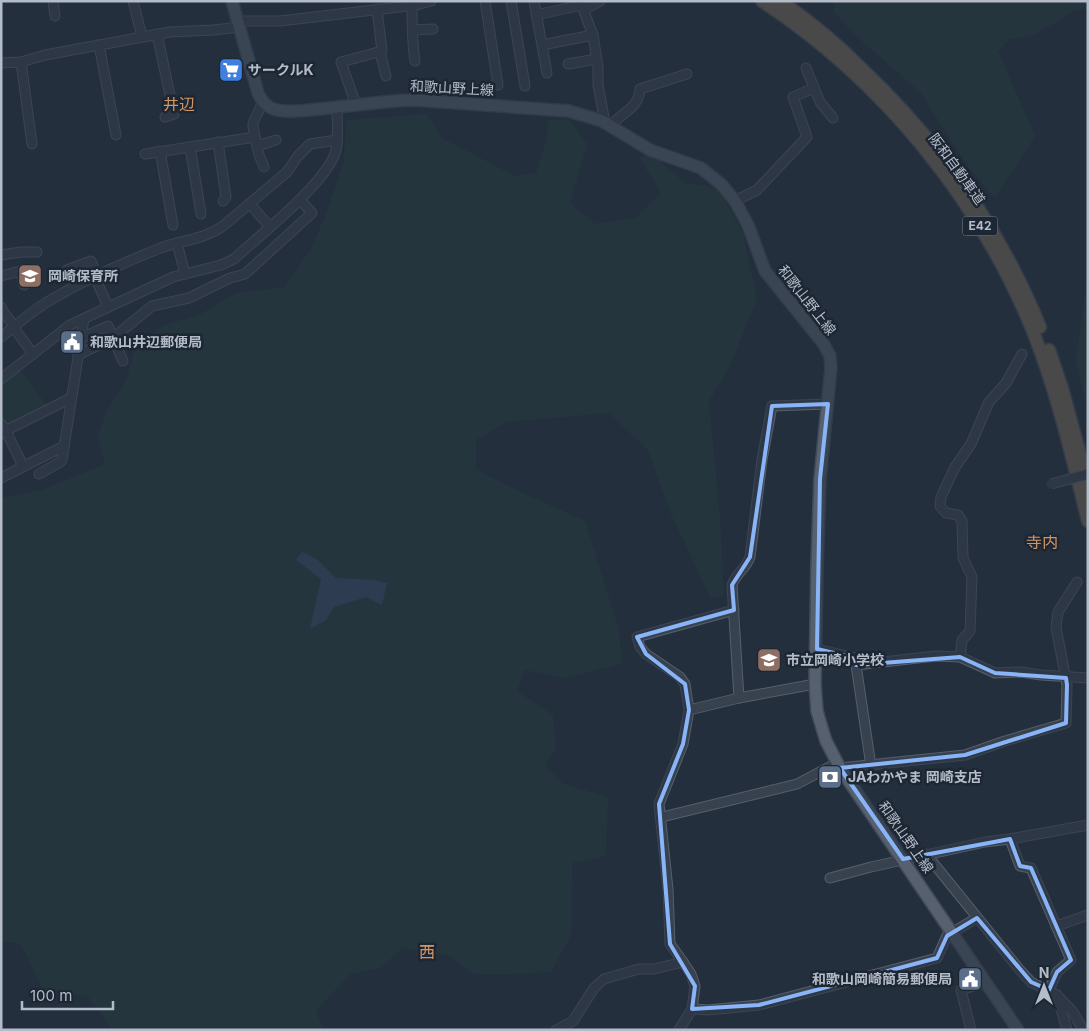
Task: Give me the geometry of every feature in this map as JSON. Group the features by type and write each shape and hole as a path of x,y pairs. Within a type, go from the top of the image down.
{"highway":[{"name":"阪和自動車道","path":"762,1 807,33 834,56 893,113 917,139 978,223 1018,297 1044,363 1088,521"},
{"name":"阪和自動車道","path":"780,1 840,47 876,81 924,134 971,196 994,233 1040,326 1062,388 1088,484"}],"main road":[{"path":"232,1 258,93 263,102"},
{"name":"和歌山野上線","path":"263,102 269,107 286,111 414,100 557,109 581,114 607,123 650,150 701,168 721,184 735,201 748,225 765,271 823,343 830,356 831,368 820,489 815,684 818,711 826,741 839,766 904,859 1017,1029"}],"street":[{"path":"53,1 55,16"},
{"path":"133,1 142,37"},
{"path":"485,1 498,86"},
{"path":"511,1 525,86"},
{"path":"534,1 547,73"},
{"path":"536,15 600,1"},
{"path":"1,63 21,62 45,55 170,32 213,30 239,24 280,21 428,2"},
{"path":"414,4 412,30 414,61"},
{"path":"582,5 593,35 597,59 598,85 604,117 607,123 630,110 639,95 640,89 687,74"},
{"path":"377,9 382,51 380,52 386,76"},
{"path":"412,30 433,29"},
{"path":"157,34 174,114 165,117"},
{"path":"542,44 593,35"},
{"path":"98,45 116,135"},
{"path":"356,105 341,62 380,52"},
{"path":"568,64 597,59"},
{"path":"21,62 32,144"},
{"path":"806,68 823,107 833,118"},
{"path":"735,201 757,190 807,138 793,97 814,88"},
{"path":"263,102 253,122 256,141 264,167"},
{"path":"1,379 70,325 173,277 234,260 300,200 330,164 336,149 337,107"},
{"path":"144,154 218,142 276,140"},
{"path":"1,337 52,299 96,276 160,248 206,236 214,232 287,172 298,156 310,144 337,140"},
{"path":"218,142 226,197 223,201"},
{"path":"190,146 201,214"},
{"path":"160,151 173,225"},
{"path":"78,355 113,338 152,306 189,298 230,278 245,274 312,213 300,200"},
{"path":"250,204 270,227"},
{"path":"177,243 185,274"},
{"path":"1,255 37,252"},
{"path":"67,270 91,261 108,307"},
{"path":"226,263 230,278"},
{"path":"1,276 21,271 24,285"},
{"path":"145,290 152,306"},
{"path":"1,307 34,354"},
{"path":"39,474 60,462 84,319"},
{"path":"81,338 108,326 123,360"},
{"path":"960,657 962,640 970,631 972,577 963,558 962,521 958,516 946,513 940,506 941,497 955,468 971,444 989,402 1006,383 1022,354"},
{"path":"23,466 3,429 71,398"},
{"path":"738,698 732,585 736,576 747,566 750,557 762,460 772,406 828,404"},
{"path":"1,478 64,446"},
{"path":"1051,484 1088,474"},
{"path":"662,817 797,784 839,766 871,766 965,755 1066,723 1067,685 1056,628 1058,612 1076,582"},
{"path":"679,1030 692,1009 695,986 691,974 670,944 668,889 662,817 659,804 683,744 689,710 685,684 680,677 646,654 640,647 637,637 734,610"},
{"path":"817,649 855,658 871,766"},
{"path":"856,665 936,656 960,657 995,673 1021,672 1066,678 1088,678"},
{"path":"689,710 738,698 815,684"},
{"path":"830,878 926,854 1088,825"},
{"path":"1010,839 1020,866 1031,868 1071,960 1057,972 1053,993 1067,1030"},
{"path":"926,854 1019,970 1031,982 1053,993 1073,1012 1083,1030"},
{"path":"1056,926 1088,915"},
{"path":"692,1009 708,1010 759,1005 937,958 952,930 977,918"},
{"path":"556,1030 573,1021 594,988 604,979 639,969 654,969 683,962"},
{"path":"971,1030 961,990 986,982"}],"highlighted area":[{"path":"828,404 820,479 817,649 855,658 856,665 960,657 995,673 1066,678 1067,685 1066,723 965,755 840,768 903,859 1010,839 1020,866 1031,868 1071,960 1057,972 1049,990 1031,982 977,918 947,936 937,958 759,1005 692,1009 695,986 670,944 659,804 683,744 689,710 685,684 646,654 637,637 734,610 732,585 750,557 772,406"}],"green space":[{"path":"834,1 1088,1 1088,9 1075,11 1032,36 1010,39 998,51 1035,136 995,198 970,169 920,92 855,35 834,12"},
{"path":"427,114 442,138 515,176 536,173 547,138 548,121 568,119 587,144 570,203 595,224 635,218 661,193 639,157 654,156 685,183 718,188 743,234 757,299 729,368 709,401 720,519 724,595 711,598 671,514 648,450 609,413 506,422 476,440 476,469 508,486 585,521 618,627 623,663 567,678 524,670 517,691 553,715 556,748 545,765 563,784 608,797 606,856 572,863 571,935 551,972 473,974 451,956 402,948 381,968 350,974 316,1011 324,1030 112,1030 89,998 42,987 21,944 4,941 1,943 1,498 42,490 105,464 98,435 108,409 126,381 136,343 165,325 199,315 236,293 284,287 311,249 328,209 344,161 346,120"},
{"path":"1088,230 1088,410 1076,362 1086,284"},
{"path":"19,369 47,406 8,427 1,419 1,384"}],"water":[{"path":"302,552 318,560 336,578 374,580 387,583 382,605 366,597 334,607 326,620 310,629 321,579 296,560"}],"place":[{"name":"サークルK","path":"231,70"},
{"name":"岡崎保育所","path":"30,276"},
{"name":"和歌山井辺郵便局","path":"72,342"},
{"name":"市立岡崎小学校","path":"769,660"},
{"name":"JAわかやま 岡崎支店","path":"830,777"},
{"name":"和歌山岡崎簡易郵便局","path":"970,979"}],"district":[{"name":"井辺","path":"179,104"},
{"name":"寺内","path":"1042,542"},
{"name":"西","path":"427,952"}]}
